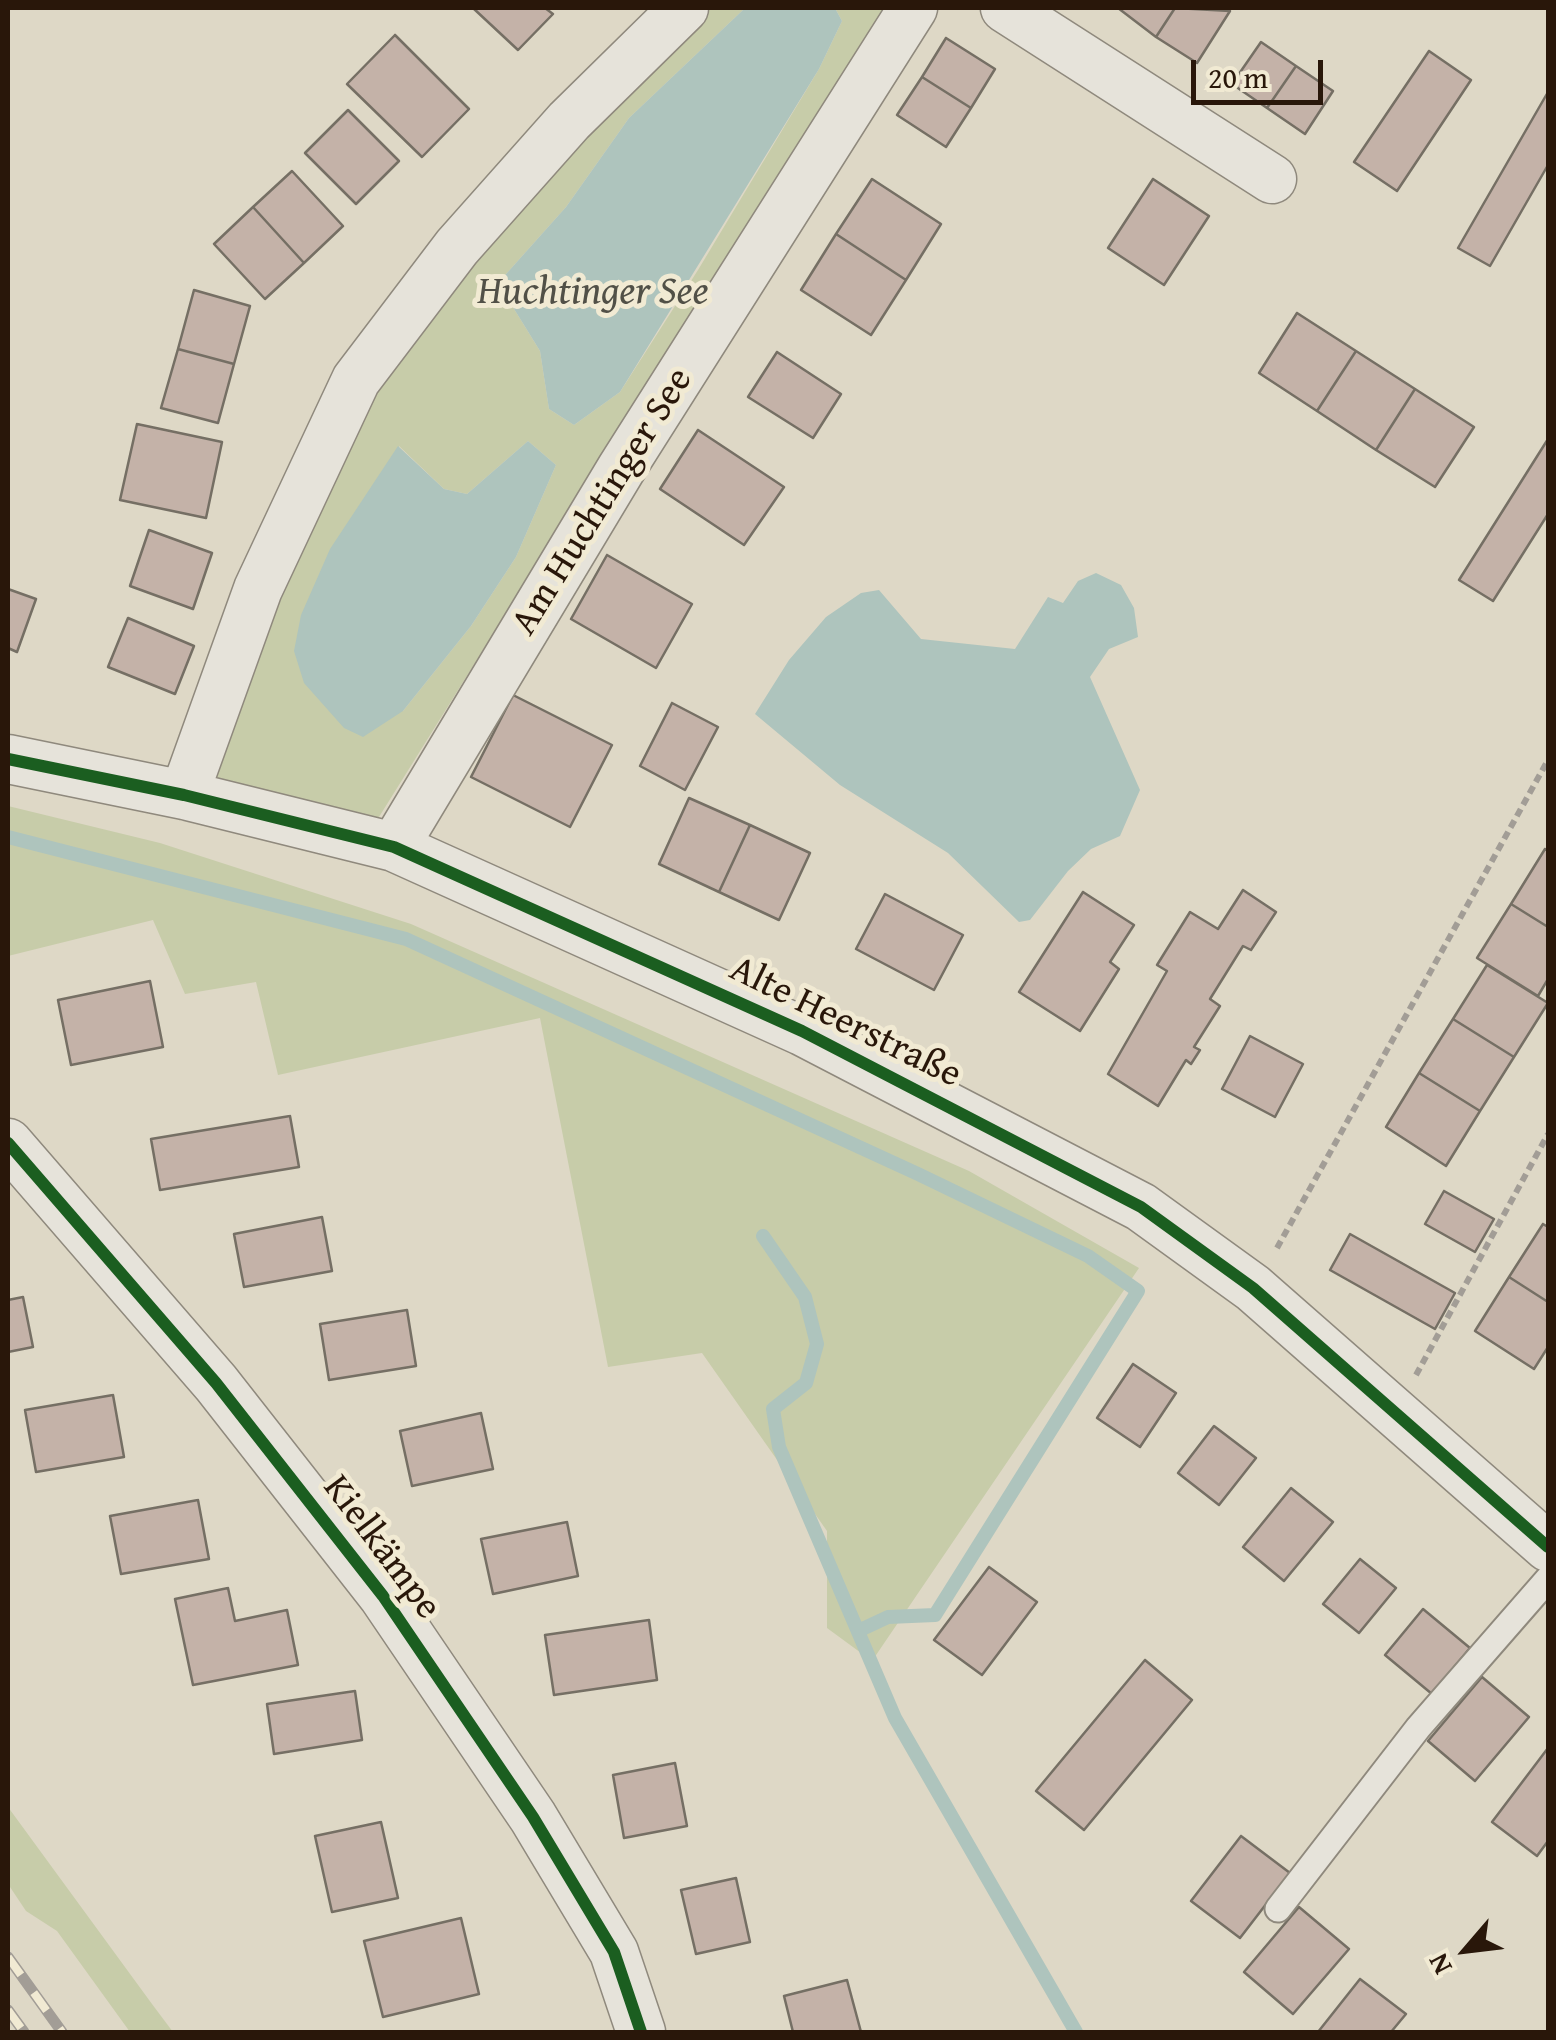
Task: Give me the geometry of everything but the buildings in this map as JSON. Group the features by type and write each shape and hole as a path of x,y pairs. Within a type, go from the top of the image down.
{"street":[{"path":"184,795 258,589 356,380 457,247 569,121 684,8"},
{"name":"Am Huchtinger See","path":"394,847 621,470 913,8"},
{"path":"1005,8 1272,179"},
{"name":"Alte Heerstraße","path":"8,759 184,795 394,847 802,1031 1142,1207 1253,1288 1548,1547"},
{"name":"Kielkämpe","path":"8,1143 216,1382 382,1596 533,1817 614,1952 641,2032"}],"lane":[{"path":"1278,1909 1418,1728 1548,1579"}],"path":[{"path":"1253,1288 1548,760"},
{"path":"1394,1410 1430,1352 1548,1134"}],"green space":[{"path":"710,8 745,8 629,118 566,207 498,283 540,351 549,409 574,425 620,392 698,270 819,69 842,21 835,8 898,8 660,366 374,825 219,781 211,768 307,524 371,398 513,215 637,78","holes":["528,441 556,465 516,557 471,626 403,711 399,446 444,489 467,494"]},
{"path":"8,806 160,843 411,924 969,1171 1139,1268 872,1661 827,1628 827,1531 702,1353 608,1367 540,1018 278,1075 256,982 185,994 153,920 8,956"},
{"path":"8,1807 173,2032 130,2032 57,1931 26,1911 8,1884"}],"water":[{"name":"Huchtinger See","path":"745,8 835,8 842,21 819,69 620,392 574,425 549,409 540,351 498,283 566,207 629,118"},
{"path":"528,441 556,465 516,557 471,626 403,711 363,737 344,728 304,683 294,651 301,615 330,549 398,446 444,489 467,494"},
{"path":"1096,573 1121,585 1134,608 1138,637 1109,649 1090,677 1140,790 1120,836 1091,849 1068,871 1030,920 1019,922 948,853 840,785 755,714 789,660 826,617 861,593 879,590 921,639 1015,649 1048,597 1063,603 1078,581"}],"waterway":[{"path":"8,837 406,939 918,1174 1088,1256 1138,1291 935,1615 888,1617 858,1631"},
{"path":"763,1236 805,1297 817,1344 806,1383 773,1409 779,1447 895,1718 1076,2032"}],"railway":[{"path":"8,1957 62,2032"},
{"path":"8,2010 24,2032"}],"cycle path":[{"path":"8,759 184,795 394,847 802,1031 1141,1207 1253,1288 1548,1547"},
{"path":"8,1143 216,1383 383,1596 533,1817 614,1952 641,2032"}]}
